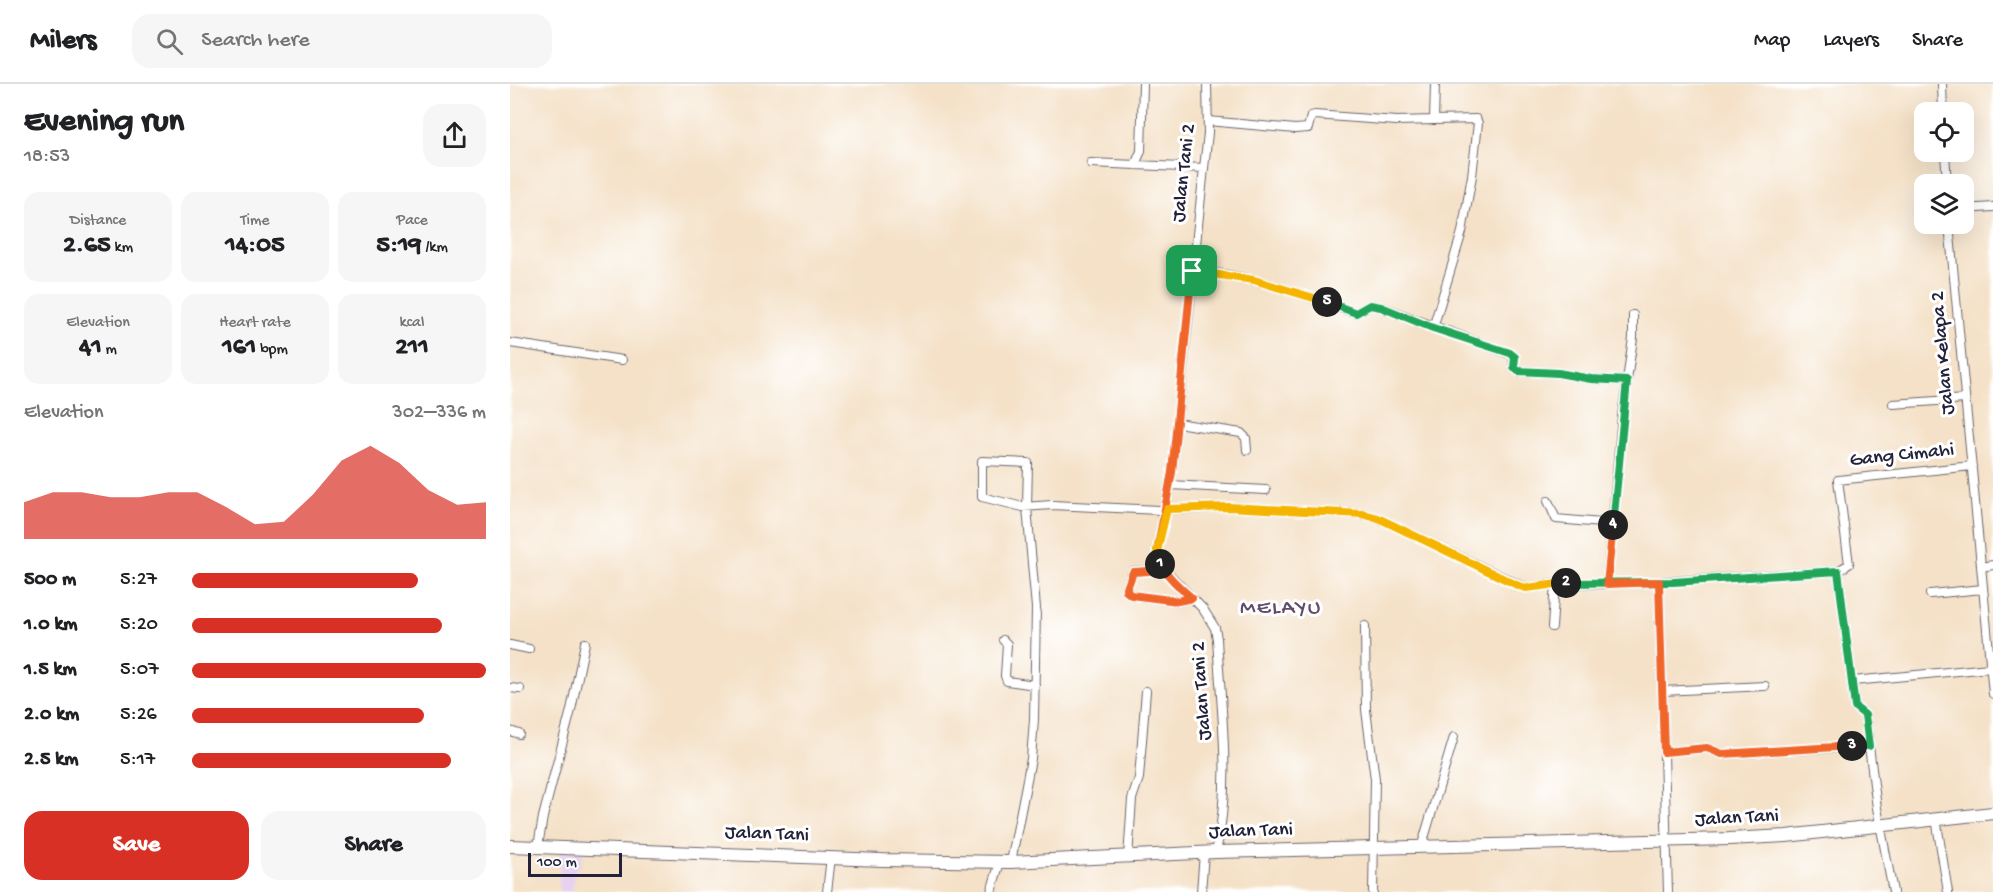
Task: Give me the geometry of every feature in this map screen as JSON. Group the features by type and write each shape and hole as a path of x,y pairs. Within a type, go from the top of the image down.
{"highway":[{"name":"Jalan Tani","path":"510,846 1005,862 1422,845 1667,842 1786,836 1993,813"}],"street":[{"path":"1135,165 1141,151 1143,84"},
{"name":"Jalan Tani 2","path":"1201,892 1223,811 1224,730 1217,639 1210,620 1160,565 1157,551 1167,509 1177,423 1204,168 1208,121 1207,84"},
{"path":"1434,120 1435,84"},
{"path":"1942,84 1943,102"},
{"path":"1208,121 1295,129 1308,128 1311,117 1315,115 1397,121 1476,119 1478,123 1462,232 1433,328"},
{"path":"1091,163 1204,168"},
{"path":"1974,209 1993,207"},
{"name":"Jalan Kelapa 2","path":"1950,234 1993,694"},
{"path":"1192,271 1254,280 1315,297 1356,313 1374,305 1513,355 1514,369 1518,371 1627,381"},
{"path":"1607,584 1633,315"},
{"path":"510,343 622,360"},
{"path":"1893,404 1965,399"},
{"path":"1177,423 1241,433 1246,438 1246,450"},
{"path":"991,892 1005,862 1031,759 1035,685 1035,582 1027,508 1028,463 982,461 982,497 1027,508 1052,505 1167,509 1239,507 1362,514 1378,518 1526,588 1555,584 1659,582 1838,571 1855,707 1865,715 1880,825 1893,892"},
{"name":"Gang Cimahi","path":"1838,571 1850,564 1838,480 1972,466"},
{"path":"1170,485 1266,490"},
{"path":"1548,501 1556,519 1613,524"},
{"path":"1981,567 1993,565"},
{"path":"1165,570 1133,572 1126,591 1131,595 1178,601 1192,598"},
{"path":"1659,582 1668,892"},
{"path":"1552,627 1555,584"},
{"path":"1930,594 1983,589"},
{"path":"1365,626 1366,710 1375,779 1373,892"},
{"path":"1003,640 1007,644 1006,679 1012,683 1035,685"},
{"path":"538,846 585,644"},
{"path":"510,645 529,649"},
{"path":"1853,681 1990,668"},
{"path":"1662,691 1765,686"},
{"path":"510,688 520,689"},
{"path":"1128,858 1132,799 1139,778 1146,691"},
{"path":"1422,845 1454,737"},
{"path":"1664,752 1707,748 1722,754 1869,746"},
{"path":"1936,818 1948,892"},
{"path":"827,892 831,857"}],"shaded area":[{"path":"560,850 583,852 580,867 575,869 572,892 559,892"}],"district":[{"name":"MELAYU","path":"1281,609"}],"route":[{"path":"1192,271 1172,472 1167,509 1157,551 1161,567 1165,570 1186,594 1192,598 1178,601 1129,594 1125,588 1130,574 1139,570 1165,570 1161,567 1160,565 1157,551 1163,527 1167,509 1229,507 1362,514 1378,518 1526,588 1561,583 1607,584 1659,582 1673,582 1838,571 1855,707 1858,712 1865,715 1869,746 1722,754 1709,748 1664,752 1659,582 1607,584 1627,381 1591,379 1558,373 1521,372 1515,370 1515,357 1510,353 1433,328 1381,307 1370,305 1356,313 1315,297 1254,280 1226,274 1192,271"}]}
